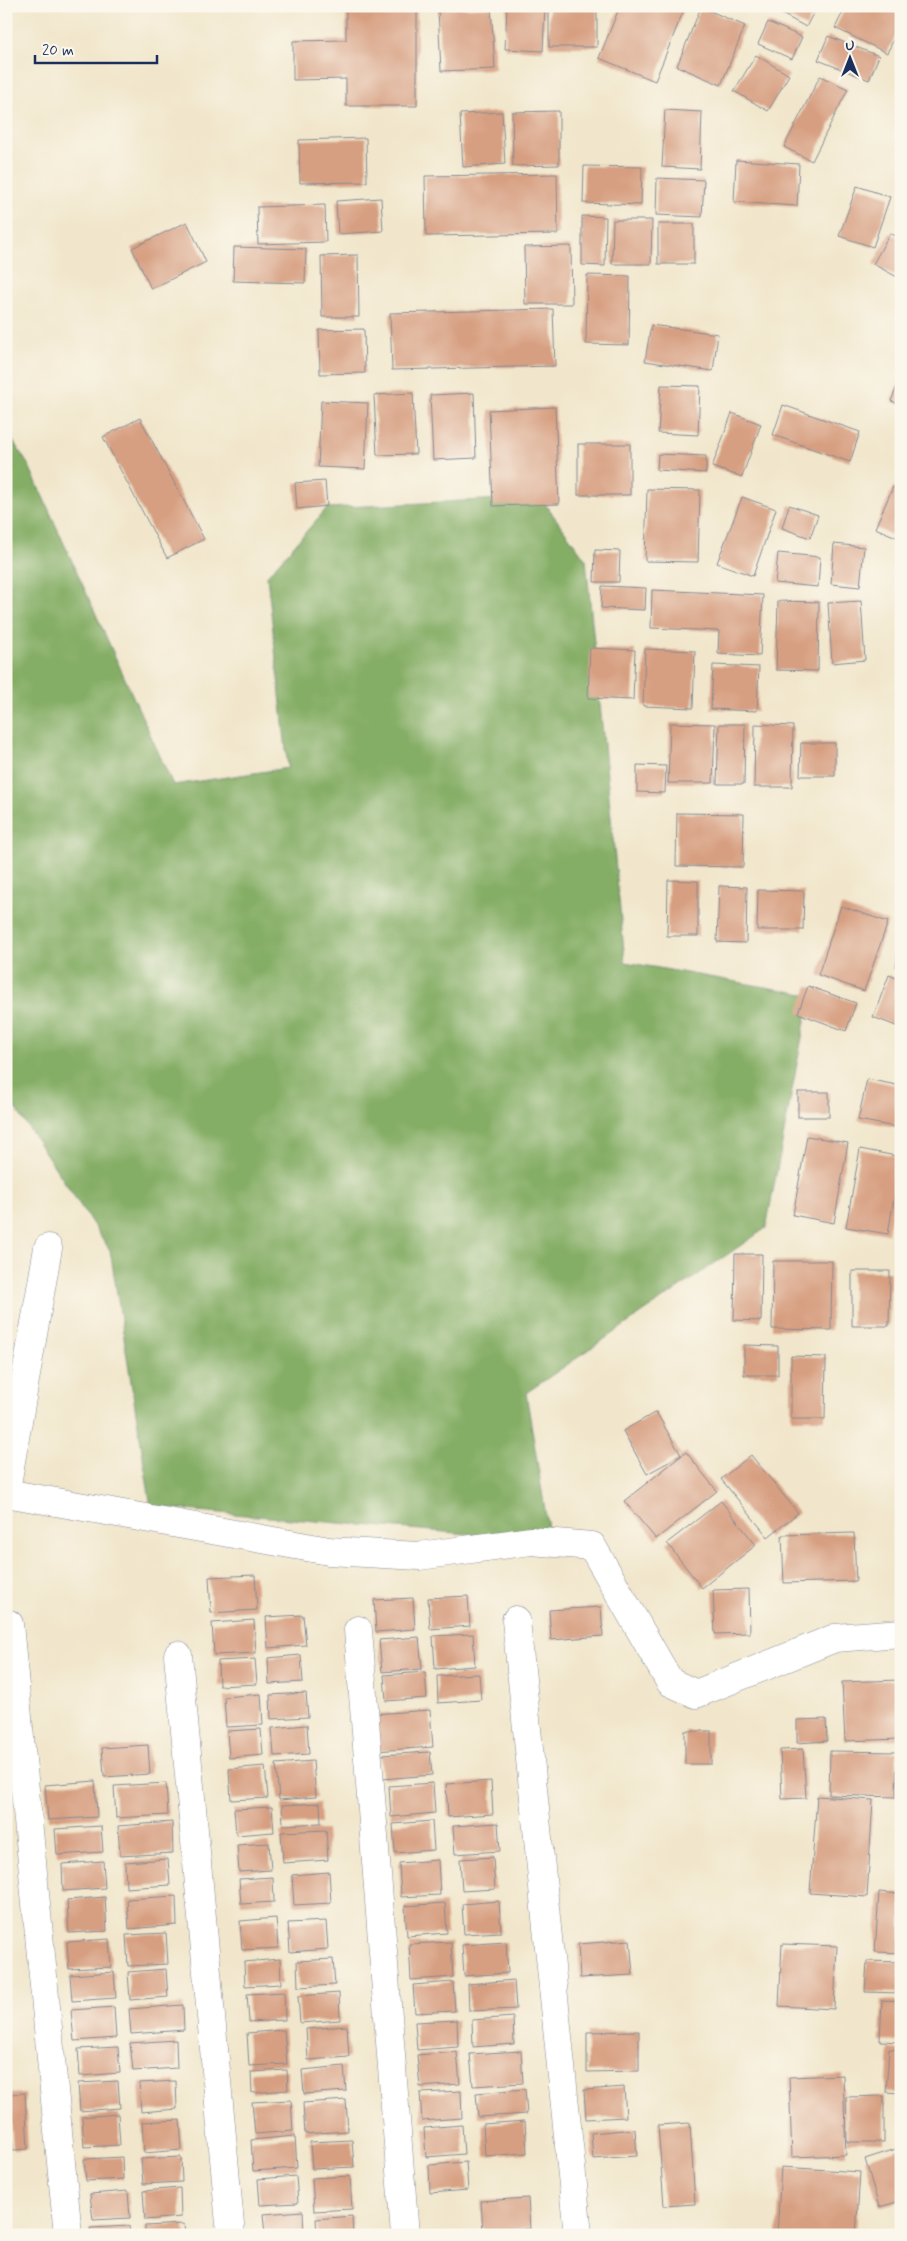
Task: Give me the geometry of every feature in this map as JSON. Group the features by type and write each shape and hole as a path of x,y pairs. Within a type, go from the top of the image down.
{"street":[{"path":"48,1248 6,1492 329,1551 419,1556 531,1541 592,1546 670,1682 696,1694 835,1638 901,1633"},
{"path":"516,1620 578,2235"},
{"path":"9,1624 68,2235"},
{"path":"358,1630 405,2235"},
{"path":"178,1655 231,2235"}],"green space":[{"path":"6,430 29,466 173,785 288,768 267,576 327,508 540,497 586,560 625,962 810,995 766,1228 526,1393 550,1541 151,1507 110,1250 6,1094"}],"building":[{"path":"346,6 417,6 417,106 346,106 346,79 293,80 293,41 346,40"},
{"path":"507,6 545,6 543,51 505,49"},
{"path":"549,6 597,6 597,47 549,47"},
{"path":"620,6 685,7 655,81 599,58"},
{"path":"767,6 817,6 806,27"},
{"path":"846,6 901,6 901,25 887,53 835,28"},
{"path":"491,7 495,69 441,71 438,9"},
{"path":"701,7 745,26 721,85 677,66"},
{"path":"768,22 802,37 792,59 758,44"},
{"path":"828,36 879,56 869,80 818,60"},
{"path":"756,55 789,75 768,111 734,91"},
{"path":"820,76 848,89 812,161 784,147"},
{"path":"665,110 702,112 700,169 662,167"},
{"path":"559,111 559,165 513,166 512,112"},
{"path":"502,112 505,164 463,167 460,114"},
{"path":"366,138 367,182 300,183 299,140"},
{"path":"736,160 799,164 797,206 734,202"},
{"path":"584,166 642,167 641,205 583,203"},
{"path":"557,174 558,234 426,236 425,176"},
{"path":"657,178 704,180 702,217 656,215"},
{"path":"857,186 890,197 873,247 839,236"},
{"path":"381,198 383,231 338,234 336,201"},
{"path":"325,205 326,242 258,244 257,207"},
{"path":"582,216 606,217 605,266 582,265"},
{"path":"613,220 652,220 651,264 612,264"},
{"path":"187,222 206,262 151,289 132,248"},
{"path":"658,224 694,224 694,264 658,264"},
{"path":"890,233 901,239 901,279 873,264"},
{"path":"571,246 572,304 525,304 524,247"},
{"path":"234,247 306,249 305,283 233,281"},
{"path":"358,255 359,317 322,317 321,256"},
{"path":"587,275 630,276 629,345 586,344"},
{"path":"553,309 555,366 392,370 390,313"},
{"path":"651,325 718,334 713,371 645,361"},
{"path":"364,329 365,373 320,374 319,330"},
{"path":"901,377 901,405 891,401"},
{"path":"661,385 700,386 698,435 658,433"},
{"path":"413,393 416,454 377,455 374,395"},
{"path":"474,393 476,458 433,460 430,395"},
{"path":"321,401 368,403 365,469 318,467"},
{"path":"783,405 860,432 850,462 773,435"},
{"path":"555,407 559,504 493,506 489,410"},
{"path":"732,413 761,424 742,477 712,467"},
{"path":"140,418 204,539 167,558 103,437"},
{"path":"578,444 630,444 630,495 578,495"},
{"path":"658,454 706,456 706,473 657,470"},
{"path":"325,481 327,506 297,509 295,483"},
{"path":"893,487 901,490 901,539 875,528"},
{"path":"647,489 700,490 698,562 645,561"},
{"path":"742,497 776,509 753,576 717,563"},
{"path":"789,505 818,515 810,538 782,528"},
{"path":"834,544 864,547 860,587 831,584"},
{"path":"595,550 620,551 619,582 594,582"},
{"path":"778,553 820,557 818,587 775,583"},
{"path":"602,586 646,588 645,610 601,608"},
{"path":"652,590 763,595 760,656 718,654 719,631 651,628"},
{"path":"778,601 819,602 818,671 776,670"},
{"path":"861,601 865,660 832,663 828,603"},
{"path":"590,648 635,650 633,700 588,698"},
{"path":"645,649 695,651 693,708 643,706"},
{"path":"713,665 759,667 757,711 711,709"},
{"path":"670,723 715,724 713,783 668,783"},
{"path":"719,724 745,724 744,784 717,784"},
{"path":"755,724 793,726 792,787 754,787"},
{"path":"801,743 835,743 835,776 800,776"},
{"path":"637,765 666,766 665,793 637,792"},
{"path":"677,813 744,814 743,867 676,866"},
{"path":"668,880 698,881 698,936 667,936"},
{"path":"719,886 747,887 746,943 717,942"},
{"path":"758,890 804,891 803,930 757,930"},
{"path":"841,906 888,922 864,991 818,975"},
{"path":"899,932 901,932 901,968 896,967"},
{"path":"889,975 901,980 901,1028 873,1017"},
{"path":"808,986 856,1003 846,1031 798,1013"},
{"path":"867,1079 901,1086 901,1128 858,1120"},
{"path":"798,1092 829,1092 829,1117 798,1117"},
{"path":"807,1136 848,1143 834,1223 793,1215"},
{"path":"860,1149 901,1157 888,1234 846,1227"},
{"path":"735,1254 762,1254 761,1321 734,1320"},
{"path":"773,1261 832,1261 831,1330 772,1329"},
{"path":"852,1271 890,1271 889,1326 852,1326"},
{"path":"744,1345 778,1346 778,1375 744,1375"},
{"path":"791,1356 826,1357 825,1419 791,1419"},
{"path":"656,1412 681,1455 647,1474 623,1431"},
{"path":"686,1452 717,1491 656,1539 624,1501"},
{"path":"751,1455 798,1513 768,1537 721,1479"},
{"path":"721,1501 756,1545 702,1588 667,1543"},
{"path":"854,1533 856,1581 784,1583 782,1535"},
{"path":"255,1575 257,1610 211,1613 209,1577"},
{"path":"749,1589 750,1633 715,1634 713,1590"},
{"path":"468,1596 470,1626 430,1629 428,1598"},
{"path":"413,1598 415,1629 376,1632 374,1600"},
{"path":"601,1607 603,1636 551,1640 549,1610"},
{"path":"303,1615 306,1645 268,1648 266,1617"},
{"path":"254,1620 256,1653 214,1655 212,1623"},
{"path":"473,1634 475,1666 435,1669 433,1636"},
{"path":"419,1637 422,1669 382,1672 379,1640"},
{"path":"301,1655 303,1682 269,1684 268,1658"},
{"path":"255,1659 257,1684 219,1686 218,1661"},
{"path":"425,1672 427,1698 386,1701 384,1675"},
{"path":"479,1674 481,1700 438,1703 437,1676"},
{"path":"900,1680 901,1739 845,1741 842,1682"},
{"path":"306,1693 308,1717 271,1719 270,1695"},
{"path":"261,1694 263,1725 226,1727 224,1697"},
{"path":"430,1710 433,1747 375,1751 373,1714"},
{"path":"826,1719 827,1741 797,1743 797,1720"},
{"path":"307,1725 309,1754 274,1756 272,1728"},
{"path":"261,1729 263,1755 229,1758 227,1731"},
{"path":"685,1731 711,1731 711,1764 685,1764"},
{"path":"148,1745 150,1774 104,1777 102,1748"},
{"path":"803,1749 806,1798 782,1799 780,1750"},
{"path":"830,1751 897,1752 896,1797 829,1795"},
{"path":"430,1752 432,1775 382,1779 381,1755"},
{"path":"313,1761 316,1797 279,1800 276,1764"},
{"path":"265,1766 268,1798 231,1800 229,1769"},
{"path":"95,1781 97,1817 48,1820 45,1785"},
{"path":"491,1781 493,1814 448,1817 446,1784"},
{"path":"166,1783 168,1815 116,1818 114,1786"},
{"path":"433,1783 435,1813 391,1817 389,1786"},
{"path":"817,1796 873,1800 867,1897 810,1893"},
{"path":"320,1803 321,1823 283,1825 282,1805"},
{"path":"272,1807 274,1832 236,1835 234,1809"},
{"path":"432,1821 434,1850 395,1853 393,1824"},
{"path":"172,1822 173,1853 120,1856 118,1826"},
{"path":"498,1823 500,1851 455,1854 453,1826"},
{"path":"101,1826 103,1852 57,1855 55,1829"},
{"path":"326,1830 328,1860 283,1863 281,1832"},
{"path":"269,1843 271,1870 239,1872 237,1845"},
{"path":"493,1857 495,1889 462,1891 460,1859"},
{"path":"168,1859 170,1885 126,1888 125,1862"},
{"path":"438,1860 440,1895 401,1897 399,1863"},
{"path":"103,1861 105,1888 63,1891 62,1864"},
{"path":"329,1872 331,1903 294,1905 292,1875"},
{"path":"273,1877 274,1902 241,1904 239,1879"},
{"path":"879,1892 901,1894 901,1953 875,1952"},
{"path":"176,1896 177,1925 129,1929 127,1899"},
{"path":"105,1897 107,1931 69,1933 67,1900"},
{"path":"499,1901 501,1932 464,1934 462,1904"},
{"path":"445,1903 447,1933 407,1936 405,1906"},
{"path":"276,1918 278,1948 242,1950 240,1921"},
{"path":"326,1921 328,1949 290,1952 288,1923"},
{"path":"166,1933 168,1964 128,1966 126,1935"},
{"path":"109,1939 111,1967 69,1969 67,1942"},
{"path":"630,1940 633,1975 580,1978 578,1944"},
{"path":"451,1942 453,1977 411,1980 409,1944"},
{"path":"506,1942 508,1973 464,1976 462,1945"},
{"path":"782,1944 837,1946 834,2009 779,2006"},
{"path":"280,1959 281,1984 245,1986 244,1962"},
{"path":"333,1959 335,1985 298,1987 297,1961"},
{"path":"867,1961 901,1962 901,1993 865,1992"},
{"path":"166,1969 168,1997 130,2000 128,1972"},
{"path":"114,1972 116,1998 72,2001 70,1975"},
{"path":"514,1980 516,2009 469,2011 468,1984"},
{"path":"453,1982 455,2011 415,2013 413,1985"},
{"path":"284,1992 285,2020 249,2022 247,1994"},
{"path":"339,1993 340,2020 300,2023 298,1996"},
{"path":"882,2000 901,2001 901,2042 880,2041"},
{"path":"183,2005 184,2030 131,2034 129,2009"},
{"path":"114,2007 116,2038 74,2041 71,2010"},
{"path":"513,2017 514,2044 473,2047 472,2020"},
{"path":"457,2020 458,2047 417,2050 415,2022"},
{"path":"347,2026 349,2057 308,2060 306,2029"},
{"path":"284,2030 287,2064 249,2066 247,2033"},
{"path":"639,2031 639,2071 587,2072 587,2032"},
{"path":"176,2040 177,2068 133,2071 130,2043"},
{"path":"118,2047 120,2073 80,2076 78,2049"},
{"path":"889,2049 901,2050 901,2093 886,2092"},
{"path":"521,2051 523,2083 473,2086 470,2054"},
{"path":"457,2052 460,2084 420,2087 417,2055"},
{"path":"344,2066 346,2091 304,2094 302,2070"},
{"path":"287,2070 288,2090 252,2093 251,2072"},
{"path":"843,2075 846,2155 792,2157 789,2077"},
{"path":"118,2081 120,2108 80,2111 78,2083"},
{"path":"176,2081 177,2109 141,2112 139,2083"},
{"path":"624,2087 626,2117 586,2119 584,2090"},
{"path":"525,2089 527,2114 478,2117 476,2093"},
{"path":"461,2091 462,2118 422,2121 420,2093"},
{"path":"25,2093 28,2149 13,2150 9,2094"},
{"path":"884,2096 884,2142 847,2142 846,2097"},
{"path":"291,2100 293,2131 255,2134 252,2102"},
{"path":"346,2100 348,2131 305,2134 303,2103"},
{"path":"118,2114 120,2145 84,2147 82,2117"},
{"path":"180,2120 182,2150 144,2153 142,2122"},
{"path":"525,2121 527,2153 485,2156 483,2124"},
{"path":"690,2123 695,2204 664,2206 658,2125"},
{"path":"462,2125 464,2154 426,2157 424,2128"},
{"path":"635,2129 637,2156 593,2159 591,2133"},
{"path":"295,2136 297,2168 253,2171 251,2140"},
{"path":"352,2140 354,2167 312,2169 310,2142"},
{"path":"899,2148 901,2201 879,2207 865,2159"},
{"path":"122,2157 123,2179 86,2181 84,2159"},
{"path":"181,2157 182,2182 143,2184 141,2159"},
{"path":"466,2162 468,2190 430,2193 429,2165"},
{"path":"781,2167 860,2172 856,2235 777,2235"},
{"path":"296,2176 298,2203 260,2205 258,2179"},
{"path":"350,2176 352,2209 314,2211 312,2178"},
{"path":"180,2188 181,2217 145,2220 143,2191"},
{"path":"128,2191 130,2218 93,2220 90,2194"},
{"path":"528,2198 530,2229 483,2232 481,2201"},
{"path":"303,2211 304,2235 265,2235 263,2214"},
{"path":"352,2216 353,2235 317,2235 316,2219"},
{"path":"184,2224 185,2235 145,2235 145,2226"},
{"path":"129,2226 130,2235 91,2235 90,2228"}]}
